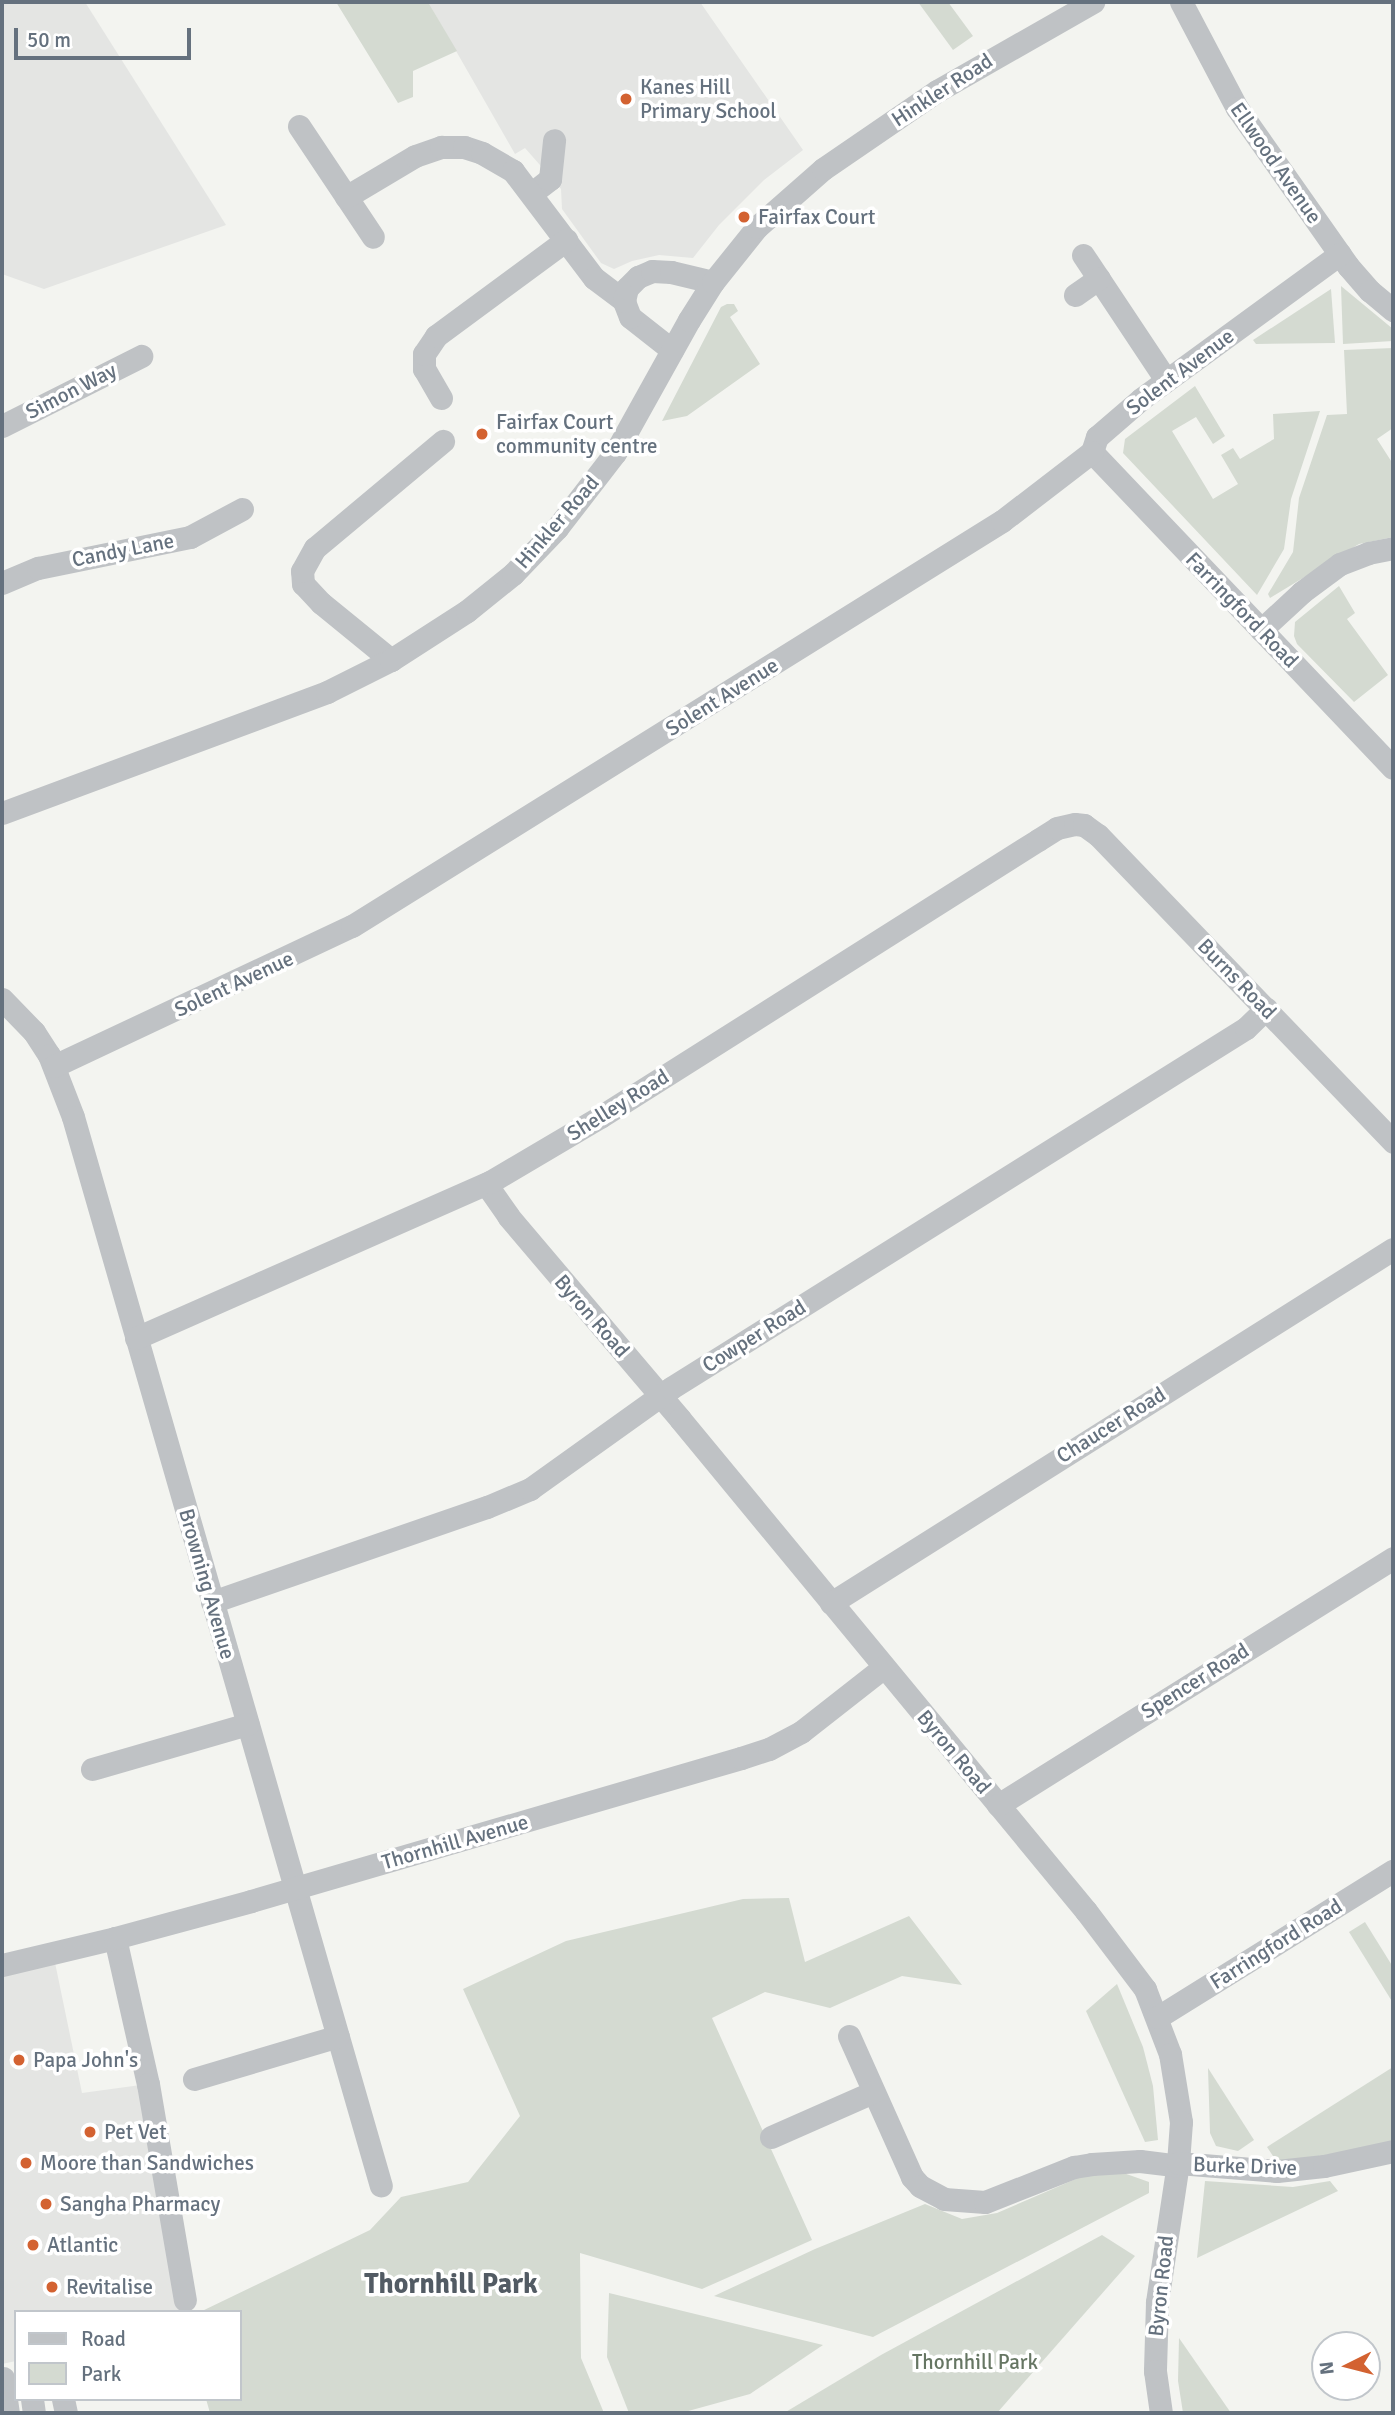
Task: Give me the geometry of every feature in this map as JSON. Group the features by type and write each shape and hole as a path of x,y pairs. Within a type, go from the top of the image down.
{"street":[{"name":"Hinkler Road","path":"2,813 327,692 391,660 467,611 513,574 557,528 615,453 713,282 757,227 823,169 947,85 1093,2"},
{"name":"Ellwood Avenue","path":"1181,2 1237,107 1359,279 1393,310"},
{"path":"299,126 373,237"},
{"path":"532,193 551,179 554,140"},
{"path":"346,197 415,156 441,147 464,147 482,153 513,171 594,278 624,301 630,317 672,350"},
{"path":"441,398 424,369 424,354 446,326 566,240"},
{"name":"Solent Avenue","path":"54,1066 299,954 363,920 1002,521 1092,452 1091,446 1097,437 1166,380 1340,254"},
{"path":"1083,255 1166,380"},
{"path":"624,301 627,288 638,277 652,271 671,272 713,282"},
{"path":"1075,295 1099,278"},
{"name":"Simon Way","path":"2,426 141,356"},
{"path":"391,660 321,603 303,584 302,570 315,548 443,441"},
{"name":"Farringford Road","path":"1092,452 1393,768"},
{"name":"Candy Lane","path":"2,583 38,568 190,537 242,509"},
{"path":"1261,630 1302,592 1340,564 1368,553 1393,548"},
{"name":"Burns Road","path":"1075,824 1084,825 1098,835 1393,1142"},
{"name":"Shelley Road","path":"136,1338 486,1184 600,1117 1038,839 1057,828 1075,824"},
{"name":"Browning Avenue","path":"2,999 39,1039 54,1066 73,1117 381,2186"},
{"name":"Cowper Road","path":"212,1602 510,1498 554,1474 660,1396 1246,1028 1266,1009"},
{"name":"Byron Road","path":"486,1184 508,1216 660,1396 1133,1970 1158,2017 1171,2054 1180,2105 1178,2164 1157,2302 1155,2371 1161,2413"},
{"name":"Chaucer Road","path":"831,1603 1393,1249"},
{"name":"Spencer Road","path":"998,1805 1393,1558"},
{"name":"Thornhill Avenue","path":"2,1965 116,1938 295,1888 769,1749 801,1732 884,1667"},
{"path":"92,1769 248,1724"},
{"name":"Farringford Road","path":"1158,2017 1393,1871"},
{"path":"116,1938 148,2084 185,2300"},
{"path":"194,2079 338,2036"},
{"name":"Burke Drive","path":"849,2036 912,2177 920,2186 944,2199 985,2202 1074,2167 1092,2164 1140,2161 1277,2171 1324,2166 1393,2151"},
{"path":"771,2137 873,2092"},
{"path":"7,2378 8,2413"}],"shaded area":[{"path":"2,2 85,2 226,225 44,289 2,274"},
{"name":"Kanes Hill Primary School","path":"428,2 700,2 803,150 764,180 719,225 693,258 659,255 632,261 614,269 601,263 562,209 561,189 525,148 515,154"},
{"path":"53,1953 82,2093 148,2084 187,2310 14,2310 14,2361 2,2364 2,1964"}],"green space":[{"path":"336,2 428,2 457,51 413,71 413,97 398,103"},
{"path":"918,2 948,2 973,36 953,50"},
{"path":"1341,286 1393,329 1393,341 1343,344"},
{"path":"1331,289 1335,343 1256,344 1253,340"},
{"path":"734,304 738,311 730,317 760,364 687,416 662,421 721,307"},
{"path":"1393,348 1393,428 1377,439 1393,464 1393,537 1359,544 1270,598 1268,594 1293,552 1299,498 1327,415 1347,414 1344,350"},
{"path":"1195,386 1225,436 1213,444 1196,417 1172,431 1213,499 1238,484 1221,455 1233,448 1240,459 1274,439 1273,414 1320,411 1291,499 1284,549 1257,595 1123,453 1125,439"},
{"path":"1339,586 1355,613 1347,619 1388,675 1354,702 1297,644 1294,636 1295,622"},
{"name":"Thornhill Park","path":"789,1898 805,1962 909,1916 962,1985 902,1976 830,2008 765,1992 712,2018 812,2240 702,2289 580,2253 581,2358 604,2413 210,2413 207,2401 242,2401 242,2310 204,2310 370,2230 401,2197 468,2182 520,2116 463,1989 566,1941 743,1899"},
{"path":"1365,1922 1393,1967 1393,2003 1349,1932"},
{"path":"1117,1984 1143,2047 1153,2086 1158,2140 1145,2142 1086,2011"},
{"path":"1393,2067 1393,2141 1374,2148 1277,2162 1267,2147"},
{"path":"1208,2068 1254,2140 1238,2151 1216,2146 1210,2133"},
{"path":"1118,2171 1149,2182 1149,2193 873,2337 714,2296 815,2249 925,2204 962,2219 997,2213 1085,2175"},
{"path":"1205,2181 1293,2187 1330,2181 1338,2191 1197,2258"},
{"name":"Thornhill Park","path":"1102,2235 1135,2256 997,2413 784,2413 881,2355"},
{"path":"609,2293 823,2345 750,2394 681,2413 629,2413 607,2357"},
{"path":"1179,2338 1231,2413 1183,2413 1178,2381"}],"place":[{"name":"Kanes Hill Primary School","path":"626,99"},
{"name":"Fairfax Court","path":"744,217"},
{"name":"Fairfax Court community centre","path":"482,434"},
{"name":"Papa John's","path":"19,2060"},
{"name":"Pet Vet","path":"90,2132"},
{"name":"Moore than Sandwiches","path":"26,2163"},
{"name":"Sangha Pharmacy","path":"46,2204"},
{"name":"Atlantic","path":"33,2245"},
{"name":"Revitalise","path":"52,2287"}],"district":[{"name":"Thornhill Park","path":"451,2284"}]}
